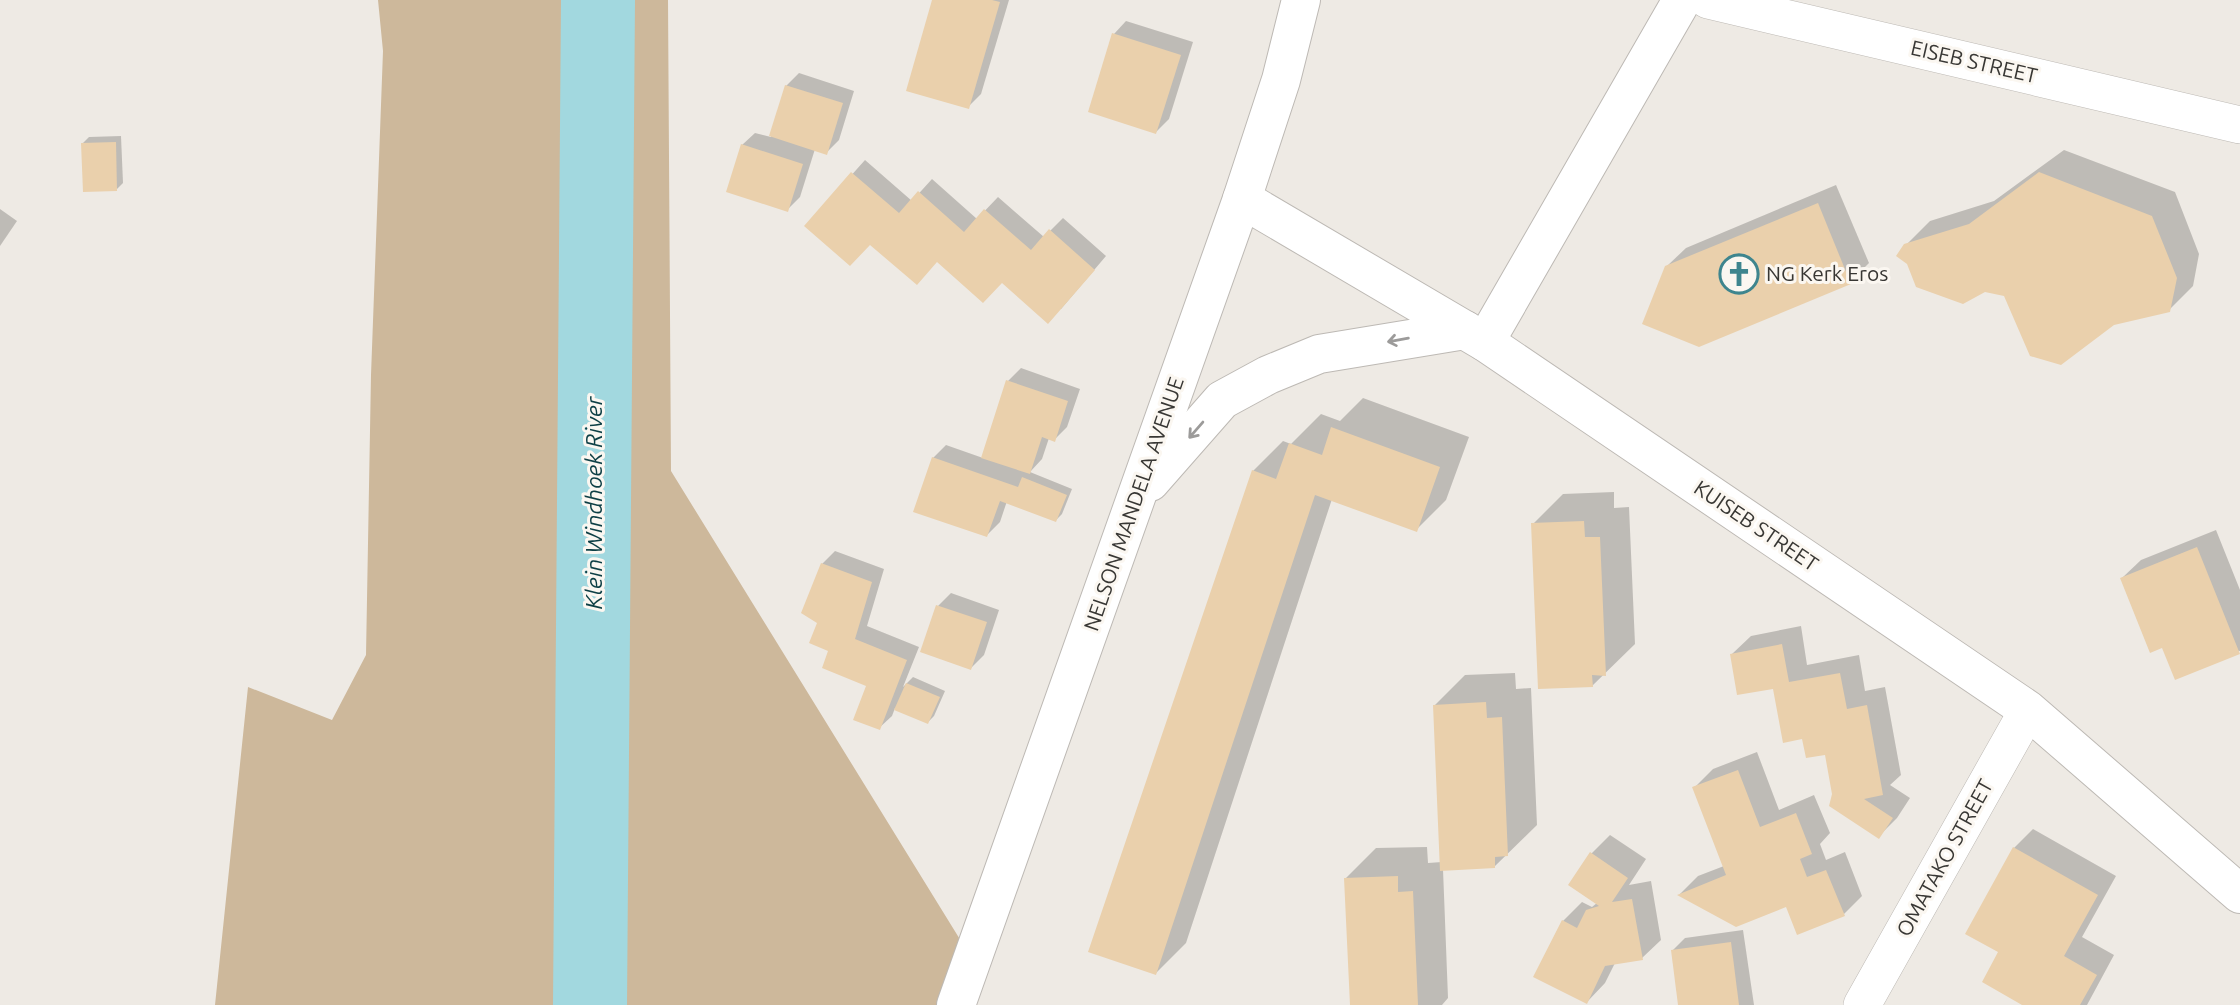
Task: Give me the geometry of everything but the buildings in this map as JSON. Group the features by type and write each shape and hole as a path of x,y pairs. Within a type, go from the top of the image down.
{"street":[{"name":"NELSON MANDELA AVENUE","path":"956,1005 1242,199 1282,80 1301,0"},
{"path":"1137,497 1222,400 1268,375 1319,354 1475,336 1682,0"},
{"name":"EISEB STREET","path":"1708,0 2240,125"},
{"name":"KUISEB STREET","path":"1242,199 1475,336 2028,710 2240,894"},
{"name":"OMATAKO STREET","path":"1862,1005 2028,710"}],"shaded area":[{"path":"378,0 668,0 671,471 969,954 952,1005 215,1005 248,687 332,720 366,655 371,375 383,51"}],"waterway":[{"name":"Klein Windhoek River","path":"590,1005 598,0"}],"place":[{"name":"NG Kerk Eros","path":"1739,274"}]}
